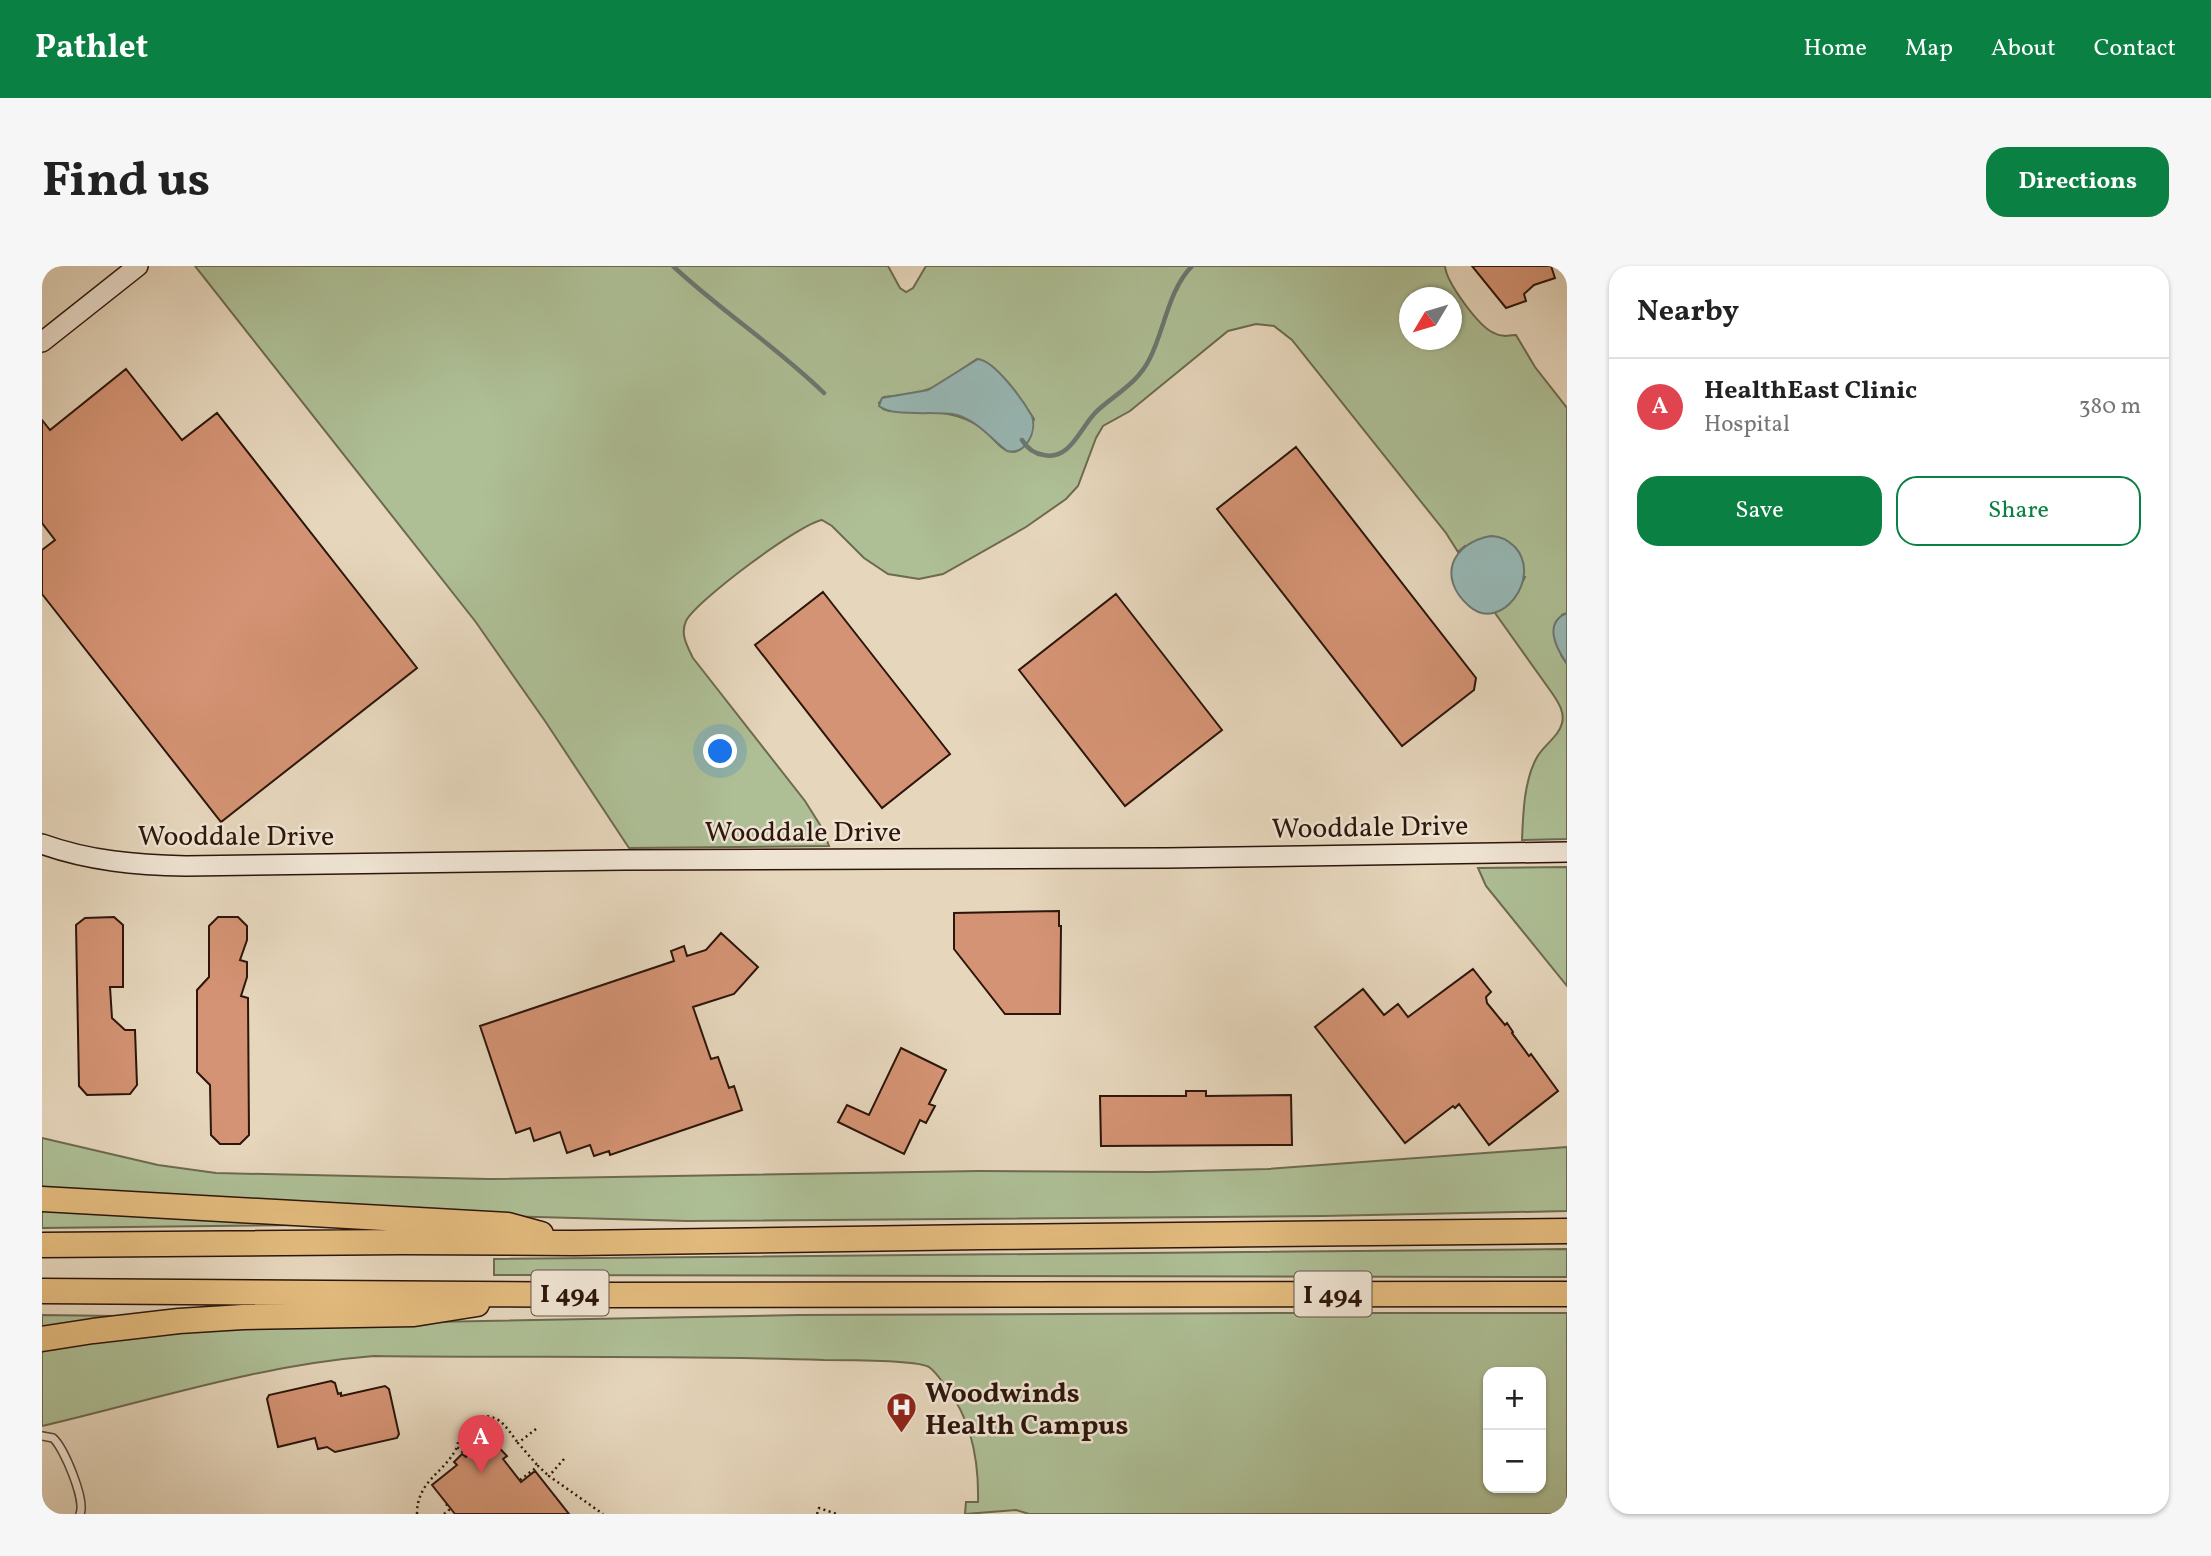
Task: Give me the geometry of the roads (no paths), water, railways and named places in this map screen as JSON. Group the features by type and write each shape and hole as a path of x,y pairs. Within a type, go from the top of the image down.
{"highway":[{"path":"42,1199 508,1225 575,1243"},
{"name":"I 494","path":"42,1245 575,1243 1567,1231"},
{"name":"I 494","path":"42,1291 603,1295 1567,1294"},
{"path":"42,1339 179,1321 414,1314 549,1293"}],"street":[{"path":"42,342 138,266"},
{"name":"Wooddale Drive","path":"42,844 107,860 145,865 186,866 1567,852"}],"lane":[{"path":"42,1436 53,1438 59,1446 82,1500 80,1514"}],"water":[{"path":"978,359 985,361 1000,374 1032,416 1033,429 1029,441 1020,449 1007,451 978,426 957,415 894,412 879,406 882,398 928,390"},
{"path":"1491,536 1504,539 1515,547 1522,560 1524,573 1521,587 1505,608 1493,613 1481,613 1469,606 1459,595 1451,573 1458,554 1466,546"},
{"path":"1567,613 1567,664 1556,643 1554,629 1555,623"}],"waterway":[{"path":"673,266 824,393"},
{"path":"1022,440 1037,453 1061,453 1075,440 1092,416 1133,381 1150,358 1177,287 1192,266"}],"place":[{"name":"Woodwinds Health Campus","path":"902,1435"},
{"name":"HealthEast Clinic","path":"481,1473"}]}
